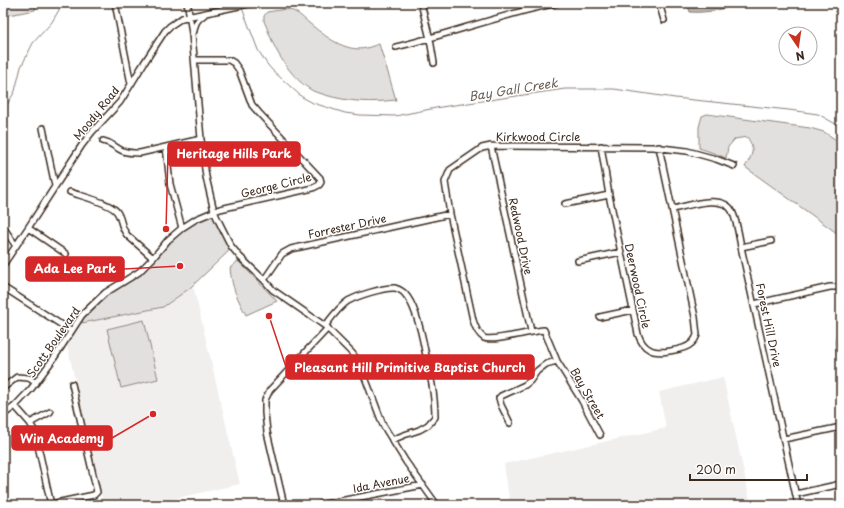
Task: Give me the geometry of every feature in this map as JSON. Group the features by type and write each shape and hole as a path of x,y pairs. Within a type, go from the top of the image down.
{"street":[{"path":"115,3 131,84"},
{"path":"186,3 190,16 206,179 214,211 231,246 273,290 326,327 350,349 360,364 383,425 406,462 437,505"},
{"name":"Moody Road","path":"3,265 82,145 120,102 165,31 176,21 182,18 252,3"},
{"path":"421,3 434,63"},
{"path":"396,48 430,39 531,6 557,3"},
{"path":"659,3 664,20"},
{"path":"192,34 198,19 210,12"},
{"name":"George Circle","path":"195,60 229,60 234,63 239,70 252,105 320,178 321,182 313,188 214,211"},
{"path":"43,128 56,186"},
{"path":"103,141 110,143 122,151 129,153 140,153 201,139"},
{"name":"Kirkwood Circle","path":"531,331 488,340 478,332 473,320 450,214 445,182 450,170 482,148 491,146 659,147 698,154 734,166"},
{"name":"Redwood Drive","path":"491,146 531,331"},
{"name":"Deerwood Circle","path":"601,146 609,195 633,310 641,340 645,346 655,352 686,346 692,343 697,335 696,323 659,147"},
{"path":"166,147 170,184 182,228"},
{"path":"70,192 109,205 116,210 122,227 127,235 153,258"},
{"path":"565,204 609,195"},
{"name":"Forest Hill Drive","path":"672,209 705,202 723,203 731,209 754,304 798,505"},
{"name":"Scott Boulevard","path":"3,415 15,406 36,383 82,315 105,293 139,272 168,240 182,228 196,219 214,211"},
{"name":"Forrester Drive","path":"264,280 282,254 290,249 450,214"},
{"path":"3,227 16,246"},
{"path":"28,228 66,254"},
{"path":"741,247 771,241"},
{"path":"578,261 621,252"},
{"path":"3,287 71,331"},
{"path":"754,304 830,287 841,287"},
{"path":"284,505 267,432 265,400 270,390 326,327 341,307 348,301 361,295 394,288 405,294 415,313 432,384 435,417 428,425 419,430 392,440"},
{"path":"600,317 633,310"},
{"path":"841,326 839,342 841,360"},
{"name":"Bay Street","path":"531,331 544,330 557,361 582,401 600,435"},
{"path":"510,423 499,398 530,381 536,371 546,364 557,361"},
{"path":"3,388 17,377 29,378 36,383"},
{"path":"15,406 30,423 37,436 49,505 94,495 97,492 72,384"},
{"path":"30,423 50,412"},
{"path":"784,439 841,427"},
{"path":"796,494 841,484"},
{"name":"Ida Avenue","path":"319,505 423,485"}],"shaded area":[{"path":"3,3 37,3 35,10 3,16"},
{"path":"688,3 727,3 726,8 708,12 690,12"},
{"path":"286,9 299,14 322,33 343,46 359,49 379,44 396,100 369,102 343,99 314,92 302,84 281,58 264,21 264,16 267,12"},
{"path":"707,114 810,128 824,132 841,143 841,236 745,167 752,152 750,142 747,137 735,139 728,147 726,158 699,148 699,127 702,116"},
{"path":"214,212 232,248 190,288 163,307 82,323 82,320 105,293 140,272 183,228"},
{"path":"238,261 277,301 246,315 235,293 232,282 230,268"},
{"path":"190,288 194,289 240,484 146,505 98,505 97,500 102,498 67,345 82,323 163,307"},
{"path":"144,320 158,379 121,388 107,329"},
{"path":"723,377 751,505 510,505 504,464 666,428 659,392"}],"waterway":[{"path":"3,112 15,91 21,67 33,43 52,22 63,3"},
{"name":"Bay Gall Creek","path":"242,8 258,50 272,70 302,97 313,103 345,113 395,116 441,107 565,89 614,89 675,98 818,114 841,127"}],"place":[{"name":"Heritage Hills Park","path":"166,229"},
{"name":"Ada Lee Park","path":"180,266"},
{"name":"Pleasant Hill Primitive Baptist Church","path":"269,316"},
{"name":"Win Academy","path":"153,414"}]}
